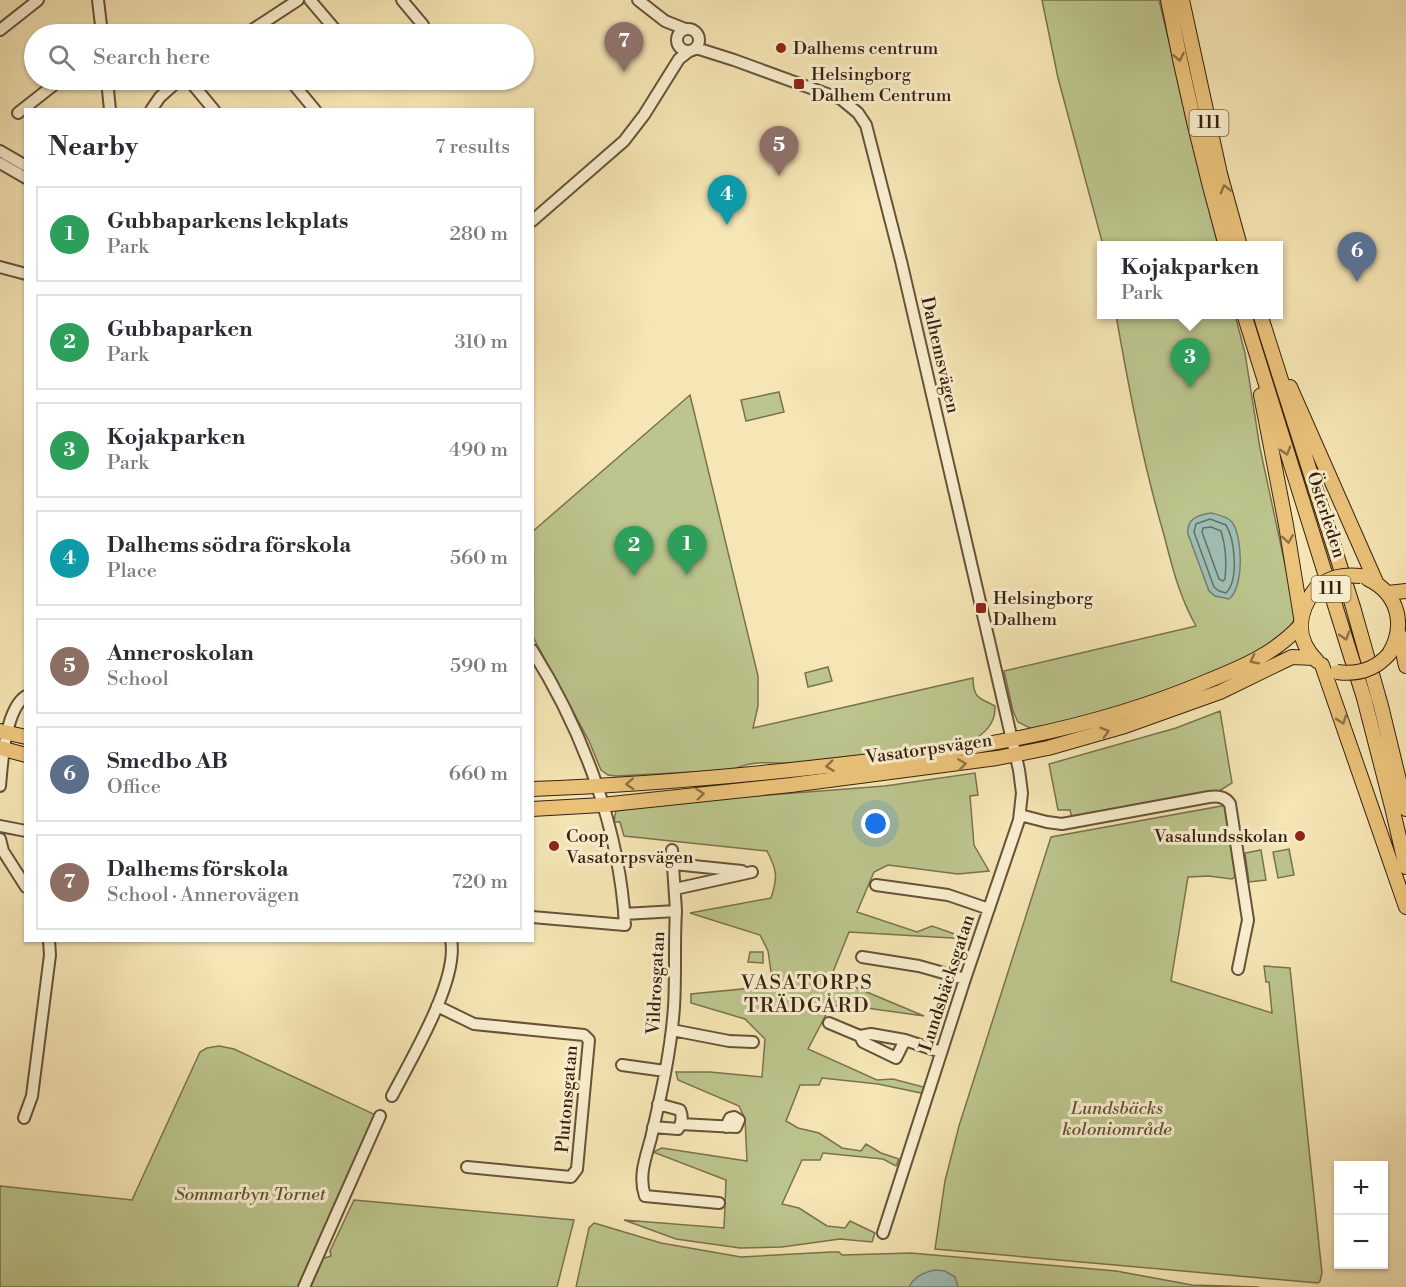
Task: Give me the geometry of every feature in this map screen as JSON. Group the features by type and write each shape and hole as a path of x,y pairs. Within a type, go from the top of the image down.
{"main road":[{"name":"111","path":"1168,0 1181,67 1225,241"},
{"name":"111","path":"1182,0 1220,174 1239,241"},
{"path":"1245,319 1275,467 1304,644 1318,662 1406,907"},
{"name":"Österleden","path":"1245,319 1364,698 1406,867"},
{"path":"1261,319 1376,582"},
{"name":"Österleden","path":"1261,319 1353,607 1381,706 1406,809"},
{"path":"1301,622 1306,602 1316,588 1332,578 1361,576 1376,582 1388,593 1396,607 1401,623 1406,666"},
{"path":"1388,593 1406,591"},
{"name":"Vasatorpsvägen","path":"534,789 702,779 804,769 934,753 1013,740 1112,715 1180,692 1275,650 1301,622"},
{"path":"1318,662 1338,672 1366,671 1383,662 1394,648 1401,623"},
{"name":"Vasatorpsvägen","path":"534,809 602,805 864,777 1016,755 1099,734 1163,713 1236,685 1292,657 1318,662"},
{"path":"3,740 24,737"},
{"path":"3,740 24,754"}],"street":[{"path":"0,30 39,0"},
{"path":"98,0 101,24"},
{"path":"264,24 297,0"},
{"path":"310,0 330,24"},
{"path":"402,0 422,24"},
{"path":"534,219 624,141 644,115 686,44 669,23 638,0"},
{"name":"Dalhemsvägen","path":"686,44 841,99 858,113 866,125 901,261 1013,740"},
{"path":"24,108 47,90"},
{"path":"107,90 110,108"},
{"path":"152,108 168,90"},
{"path":"197,90 212,108"},
{"path":"298,90 313,108"},
{"path":"18,113 24,108"},
{"path":"2,161 24,166"},
{"path":"2,161 24,177"},
{"path":"0,267 24,273"},
{"path":"534,658 571,720 596,786 610,834 625,925 534,917"},
{"path":"0,786 3,740 18,705 24,698"},
{"name":"Lundsbäcksgatan","path":"883,1233 1020,815 1022,793 1013,740"},
{"path":"1020,815 1062,824 1209,797 1226,800 1230,804 1248,920 1238,969"},
{"path":"0,826 24,831"},
{"path":"0,839 3,851 24,884"},
{"path":"672,850 676,911"},
{"path":"674,864 752,872 675,889"},
{"path":"876,885 948,895 988,909"},
{"name":"Vildrosgatan","path":"624,914 676,911 676,972 672,1030 641,1175 645,1196 718,1203"},
{"path":"24,1118 32,1096 50,956 49,942"},
{"path":"392,1096 437,1006 451,968 452,942"},
{"path":"862,957 919,966 965,979"},
{"name":"Plutonsgatan","path":"437,1006 474,1024 584,1035 589,1040 577,1169 574,1176 571,1178 467,1167"},
{"path":"829,1023 860,1036 871,1034 906,1040 941,1052"},
{"path":"672,1030 729,1041 753,1042"},
{"path":"860,1036 863,1042 896,1058 906,1040"},
{"path":"622,1065 665,1071"},
{"path":"653,1127 678,1129 681,1124 680,1110 658,1104"},
{"path":"304,1287 380,1116"},
{"path":"681,1124 726,1127"}],"green space":[{"path":"1042,0 1159,0 1217,241 1102,241 1058,78"},
{"path":"1117,319 1236,319 1245,353 1260,448 1293,602 1294,620 1286,634 1274,646 1200,678 1127,704 1044,728 1032,729 1018,722 1013,711 1004,671 1196,626 1177,582 1156,508"},
{"path":"779,392 784,412 746,421 741,400"},
{"path":"690,395 758,676 758,706 753,728 973,678 974,690 978,697 995,706 991,723 980,736 969,743 800,763 757,763 733,770 608,775 601,770 589,741 534,639 534,530"},
{"path":"828,667 832,681 808,687 805,673"},
{"path":"1220,711 1232,783 1216,793 1072,819 1070,810 1058,810 1049,764 1176,728"},
{"path":"975,773 978,795 970,796 974,845 989,871 958,874 888,865 874,872 857,912 917,932 932,926 969,939 849,932 831,977 924,1016 845,1005 830,1007 808,1049 877,1080 893,1079 927,1088 926,1094 878,1084 822,1078 819,1085 800,1085 786,1121 798,1128 819,1133 842,1148 861,1151 866,1144 881,1153 899,1159 896,1166 883,1159 823,1153 820,1160 802,1160 782,1204 799,1208 827,1226 845,1228 850,1221 875,1233 872,1242 840,1239 782,1247 740,1248 676,1239 624,1220 724,1228 726,1180 653,1152 662,1148 747,1161 745,1119 739,1106 678,1080 676,1072 710,1072 762,1077 765,1039 745,1019 691,1003 691,994 773,986 768,951 760,935 690,913 771,898 775,874 767,851 624,836 620,822 614,822 616,810 623,806 885,786"},
{"name":"Lundsbäcks koloniområde","path":"1227,805 1237,875 1232,879 1209,876 1188,877 1171,981 1272,1013 1269,982 1266,982 1264,966 1290,968 1322,1273 1320,1281 1318,1283 935,1249 945,1181 959,1126 1051,837"},
{"path":"1289,849 1294,875 1278,878 1273,852"},
{"path":"1261,850 1266,880 1249,882 1245,853"},
{"path":"750,952 763,952 763,963 748,962"},
{"name":"Sommarbyn Tornet","path":"219,1046 234,1049 378,1116 298,1287 0,1287 0,1186 132,1200 200,1052"},
{"path":"354,1200 574,1220 557,1287 308,1287 321,1259 331,1256 330,1251"},
{"path":"594,1223 661,1243 741,1257 831,1252 839,1252 842,1255 911,1253 1116,1271 1192,1285 1259,1287 576,1287 589,1228"}],"water":[{"path":"1211,513 1230,520 1236,529 1240,550 1239,574 1234,593 1229,599 1215,596 1209,591 1188,534 1191,521"},
{"path":"935,1270 945,1271 955,1277 958,1287 909,1287 920,1276"}],"place":[{"name":"Dalhems centrum","path":"781,48"},
{"name":"Dalhems förskola","path":"624,72"},
{"name":"Helsingborg Dalhem Centrum","path":"799,84"},
{"name":"Anneroskolan","path":"779,176"},
{"name":"Dalhems södra förskola","path":"727,225"},
{"name":"Smedbo AB","path":"1357,282"},
{"name":"Kojakparken","path":"1190,388"},
{"name":"Gubbaparkens lekplats","path":"687,575"},
{"name":"Gubbaparken","path":"634,576"},
{"name":"Helsingborg Dalhem","path":"981,608"},
{"name":"Vasalundsskolan","path":"1300,836"},
{"name":"Coop Vasatorpsvägen","path":"554,846"}],"district":[{"name":"VASATORPS TRÄDGÅRD","path":"807,994"}]}
